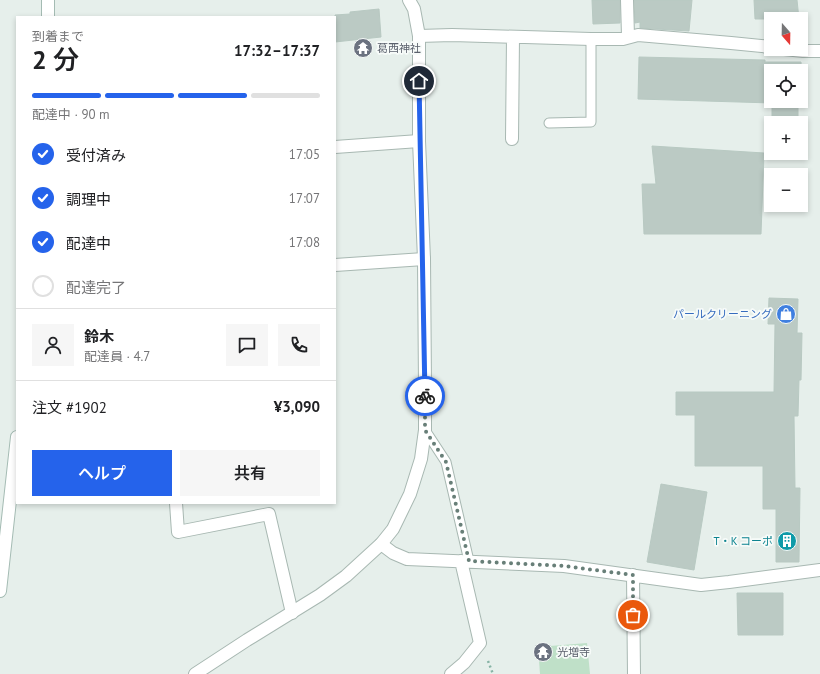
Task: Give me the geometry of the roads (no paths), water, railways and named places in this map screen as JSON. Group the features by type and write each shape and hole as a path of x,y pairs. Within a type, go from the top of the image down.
{"street":[{"path":"48,0 48,16"},
{"path":"195,674 320,596 346,576 381,544 393,529 410,494 421,459 425,430 424,259 419,141 418,36 414,9 409,0"},
{"path":"626,0 628,36"},
{"path":"418,36 452,35 623,39 628,36 646,35 764,46"},
{"path":"512,138 513,37"},
{"path":"808,51 820,51"},
{"path":"336,147 419,141"},
{"path":"336,265 424,259"},
{"path":"0,591 16,446"},
{"path":"176,504 178,532 269,514 292,613"},
{"path":"381,544 393,553 407,559 564,566 701,584 729,582 820,570"},
{"path":"451,674 464,663 480,643 465,561"},
{"path":"633,575 634,674"}],"lane":[{"path":"550,123 591,122 591,39"},
{"path":"425,430 446,462 465,561"}],"place":[{"name":"葛西神社","path":"363,48"},
{"name":"パールクリーニング","path":"786,314"},
{"name":"T・K コーポ","path":"787,541"},
{"name":"光増寺","path":"543,652"}]}
